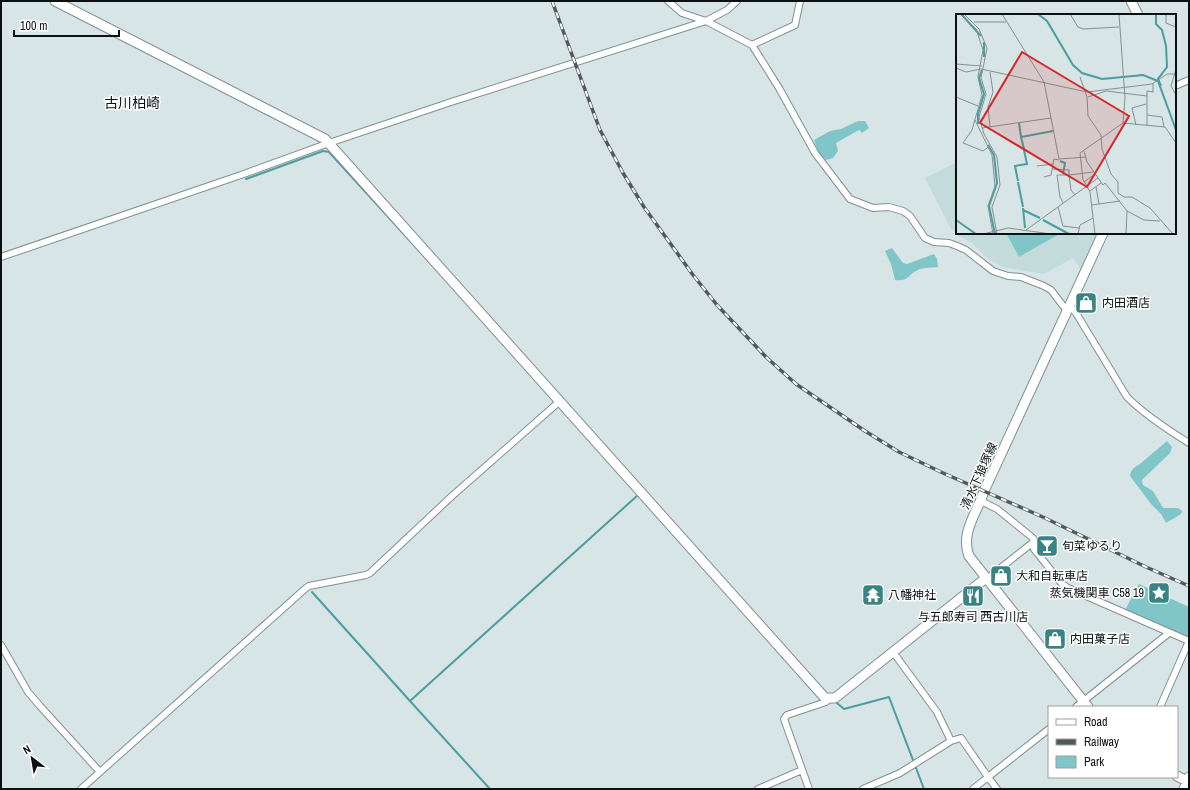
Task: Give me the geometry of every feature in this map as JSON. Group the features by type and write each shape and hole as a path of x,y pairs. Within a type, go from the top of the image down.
{"street":[{"path":"55,1 325,139 825,698 835,698 986,578 1033,543"},
{"path":"668,1 682,13 706,21 752,45 779,88 815,153 850,199 874,208 889,207 903,211 910,216 925,238 934,242 949,243 957,246 966,250 993,271 1008,276 1022,278 1051,290 1064,307 1070,306 1080,319 1127,397 1160,424 1189,443"},
{"path":"1,257 241,175 328,143 590,57 706,21 727,10 737,1"},
{"path":"752,45 795,26 800,1"},
{"path":"1131,1 1138,14"},
{"path":"1176,86 1189,80"},
{"name":"清水下狼塚線","path":"1086,704 969,556 966,544 968,530 984,491 1103,234"},
{"path":"81,789 306,588 309,586 370,573 452,496 560,401"},
{"path":"981,501 997,509 1033,538 1034,549 1062,584 1189,641 1160,706"},
{"path":"1086,704 1169,633"},
{"path":"1,646 28,692 100,772"},
{"path":"893,652 937,712 951,741"},
{"path":"809,789 784,719 787,716 826,702 830,698"},
{"path":"973,789 1048,730"},
{"path":"863,789 900,773 951,741 960,738 997,789"},
{"path":"758,789 802,770"},
{"path":"1178,777 1187,782"}],"shaded area":[{"path":"956,162 956,234 951,229 925,178"},
{"path":"956,234 1099,234 1081,270 1073,258 1044,274 1002,267 986,257 972,243"}],"green space":[{"path":"858,121 865,121 869,128 862,133 859,130 836,143 838,151 833,158 826,160 818,152 814,140 830,131 841,129"},
{"path":"1007,234 1059,234 1019,257"},
{"path":"892,248 903,263 907,264 934,254 937,259 938,267 920,269 906,279 895,280 891,264 885,251"},
{"path":"1167,441 1172,447 1170,453 1142,480 1143,485 1153,491 1163,508 1178,508 1182,511 1181,514 1166,523 1161,514 1151,504 1130,476 1134,468"},
{"path":"1139,584 1189,607 1189,638 1125,610"}],"waterway":[{"path":"246,179 323,151 329,152 444,278"},
{"path":"490,789 410,701 638,495 637,494"},
{"path":"312,592 410,701"},
{"path":"837,703 844,709 889,697 924,789"}],"railway":[{"path":"552,1 600,130 623,173 644,207 693,275 717,305 766,357 796,384 865,431 899,452 1045,518 1189,586"}],"place":[{"name":"内田酒店","path":"1086,303"},
{"name":"旬菜ゆるり","path":"1047,546"},
{"name":"大和自転車店","path":"1001,576"},
{"name":"蒸気機関車 C58 19","path":"1159,593"},
{"name":"八幡神社","path":"873,595"},
{"name":"与五郎寿司 西古川店","path":"973,596"},
{"name":"内田菓子店","path":"1055,639"}],"district":[{"name":"古川柏崎","path":"132,103"}]}
